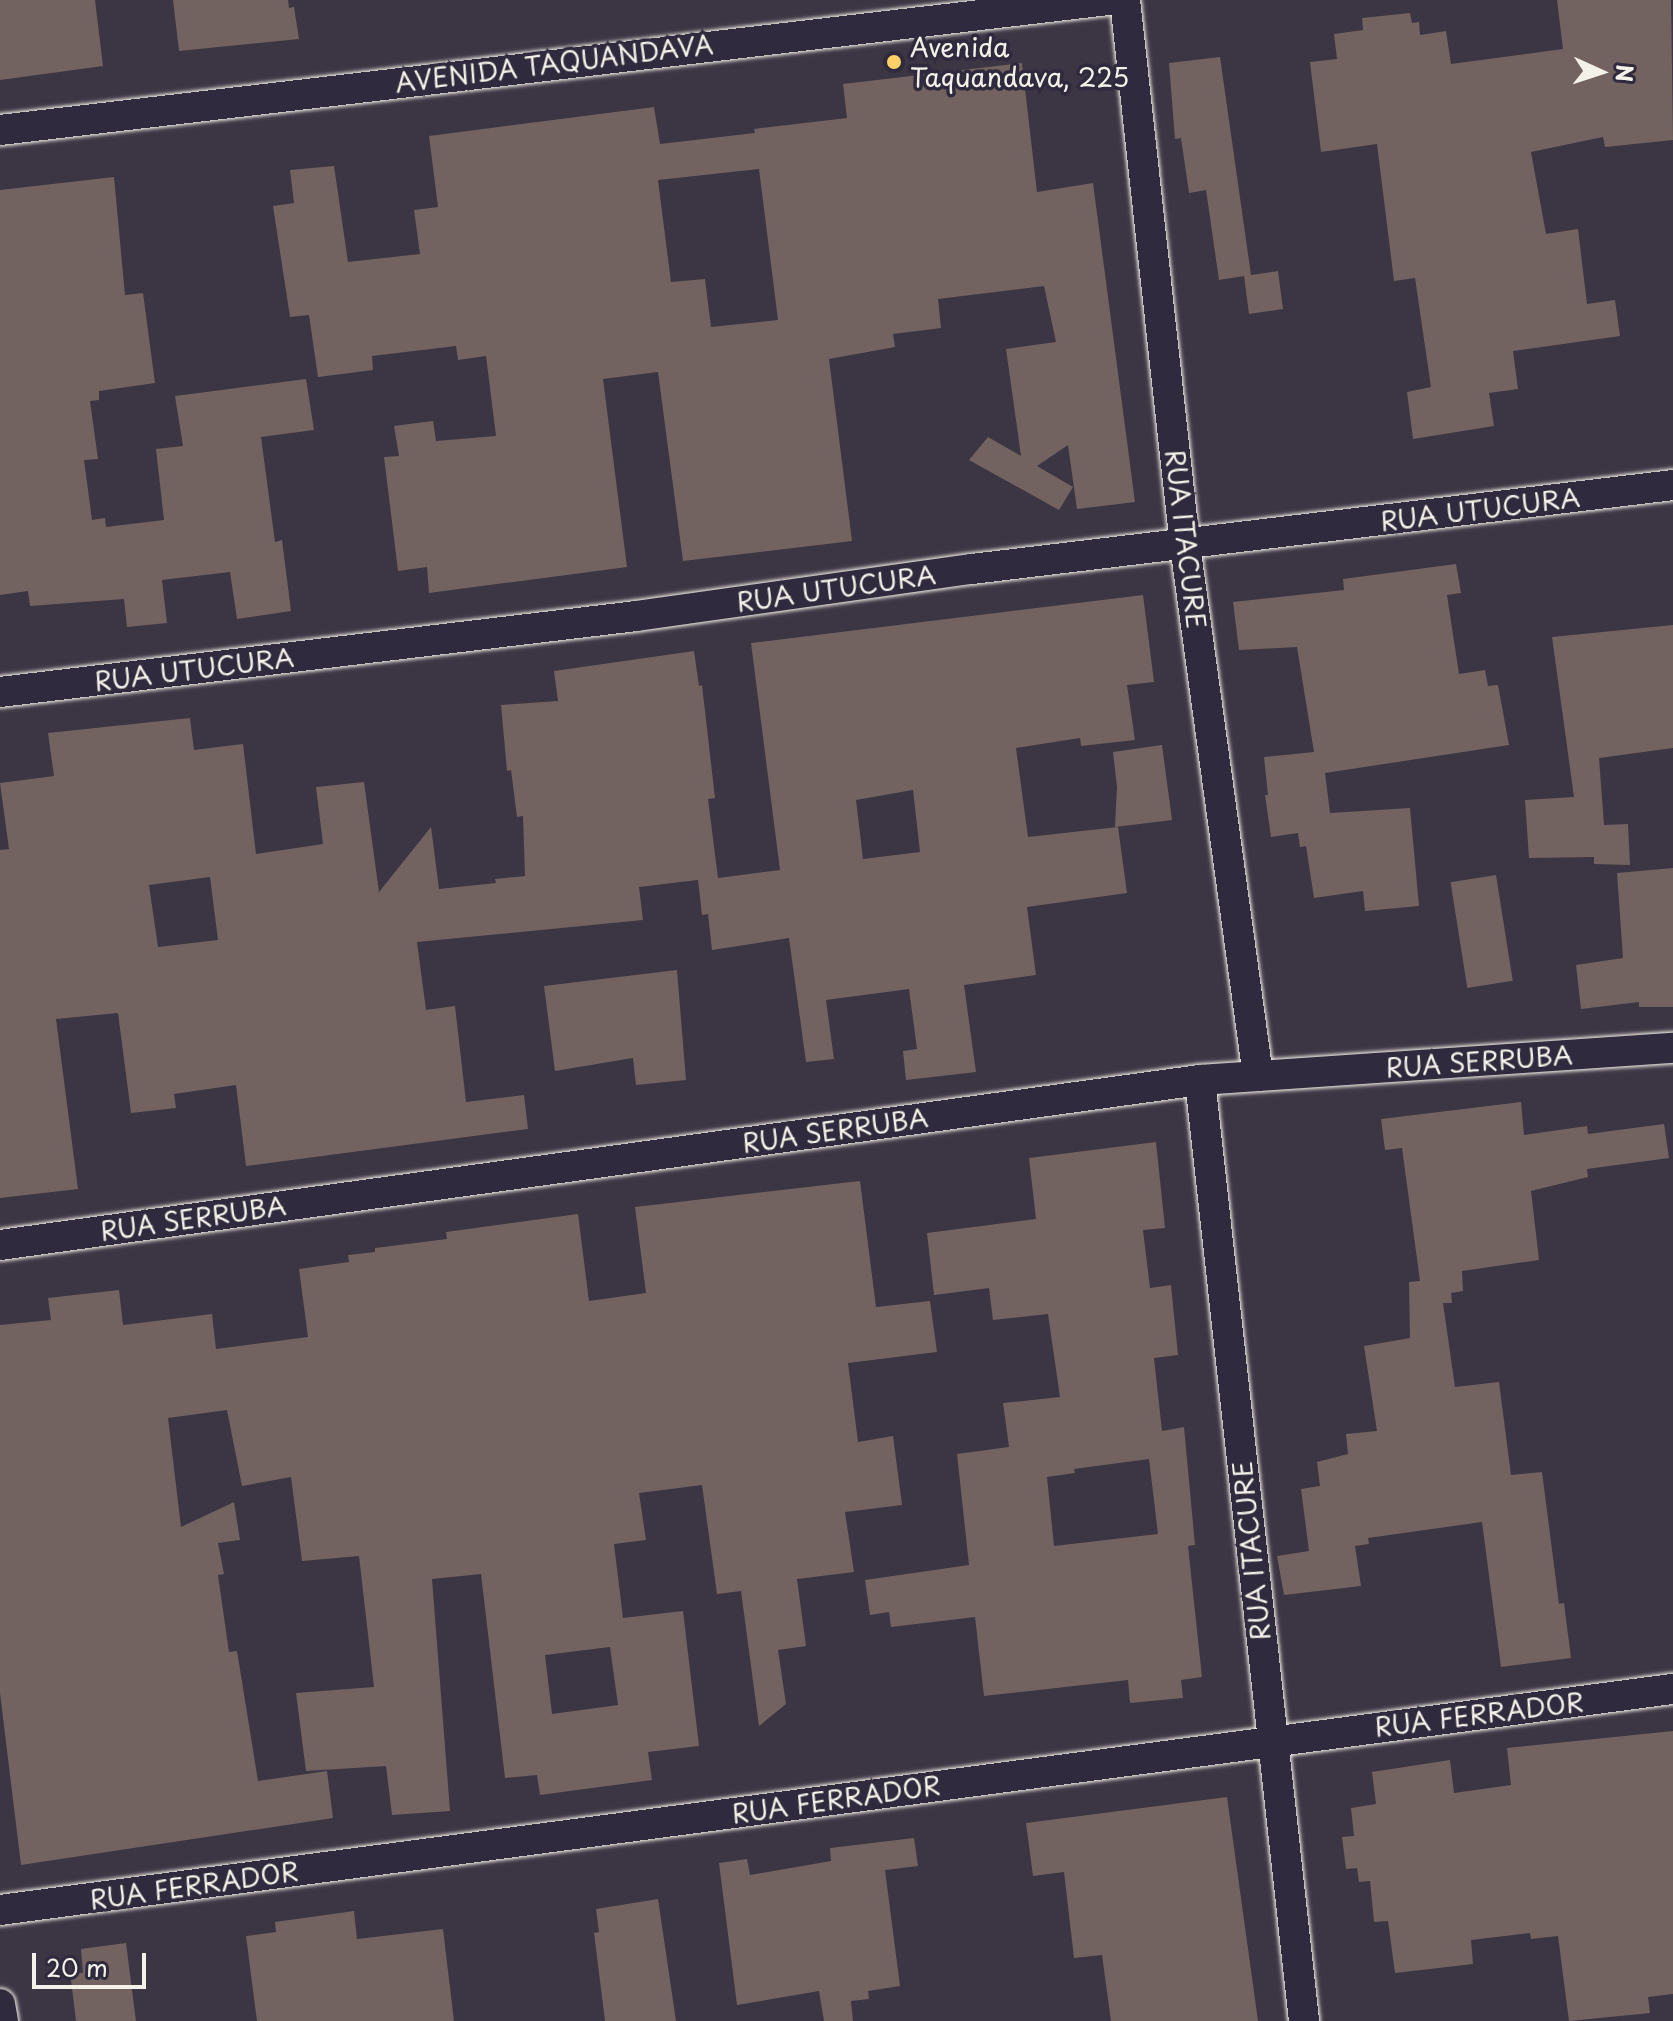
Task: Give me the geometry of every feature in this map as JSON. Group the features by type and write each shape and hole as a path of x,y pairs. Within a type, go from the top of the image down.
{"street":[{"name":"AVENIDA TAQUANDAVA","path":"0,130 965,7 1108,0"},
{"name":"RUA ITACURE","path":"1125,0 1185,545 1258,1076"},
{"name":"RUA UTUCURA","path":"0,692 1673,485"},
{"name":"RUA SERRUBA","path":"0,1245 1200,1080 1673,1048"},
{"name":"RUA ITACURE","path":"1200,1080 1304,2021"},
{"name":"RUA FERRADOR","path":"0,1910 1673,1689"},
{"path":"0,2004 3,2021"}],"building":[{"path":"0,0 95,0 103,66 0,80"},
{"path":"173,0 288,0 289,8 294,7 299,39 179,51"},
{"path":"1557,0 1671,0 1673,140 1605,147 1603,137 1531,152 1546,234 1578,229 1587,304 1615,300 1620,336 1513,351 1518,389 1489,393 1494,426 1413,439 1407,392 1431,387 1415,278 1394,281 1377,144 1321,152 1310,62 1337,59 1334,34 1363,30 1362,18 1410,13 1412,23 1419,22 1420,35 1446,31 1451,64 1563,49"},
{"path":"1220,57 1251,275 1278,271 1283,309 1249,314 1244,276 1219,280 1206,190 1189,193 1181,138 1175,139 1169,63"},
{"path":"1022,63 1037,192 1093,183 1135,502 1077,509 1068,445 1037,466 1073,487 1059,510 969,460 988,437 1021,456 1006,349 1056,342 1044,286 938,299 941,328 893,334 895,347 829,359 852,541 683,561 658,372 603,379 627,567 429,593 427,567 398,571 384,457 399,456 394,426 433,421 436,441 496,436 486,356 458,360 456,346 372,356 373,370 318,377 309,315 290,317 273,206 294,203 290,170 334,166 348,262 420,254 414,210 438,207 429,136 654,107 660,144 755,133 754,129 847,118 843,84","holes":["759,169 778,320 711,327 705,279 671,282 658,180"]},
{"path":"114,177 125,295 143,293 155,383 99,391 99,400 90,401 98,459 84,460 92,520 105,518 106,527 164,520 156,449 183,446 175,396 306,379 314,430 261,437 275,542 282,540 291,611 237,619 230,572 162,580 167,623 127,627 124,599 30,606 28,591 0,595 0,190"},
{"path":"1456,564 1461,593 1447,595 1459,674 1485,670 1488,686 1498,685 1509,745 1325,773 1330,813 1410,808 1419,906 1365,911 1363,891 1314,898 1306,846 1300,847 1298,833 1271,837 1265,795 1268,795 1264,757 1314,752 1297,647 1239,650 1233,602 1344,590 1343,579"},
{"path":"1143,595 1154,682 1127,685 1135,740 1081,746 1080,738 1016,748 1028,837 1118,827 1127,893 1027,907 1036,975 964,985 976,1072 906,1080 903,1051 917,1049 909,989 826,1000 834,1059 806,1062 789,938 712,950 708,914 702,915 698,880 639,887 643,920 417,942 426,1010 455,1006 466,1102 524,1095 528,1129 246,1166 236,1085 174,1094 176,1108 131,1113 118,1013 56,1019 78,1189 0,1198 0,850 9,849 0,783 54,776 48,733 190,718 194,750 243,744 256,854 323,844 316,787 364,782 379,892 431,827 439,889 496,883 495,879 525,876 523,816 517,817 511,770 507,771 501,705 558,701 554,671 694,651 699,686 702,685 715,798 708,799 718,878 780,870 751,643","holes":["913,790 920,852 863,859 856,800","210,877 218,940 158,947 149,885"]},
{"path":"1673,625 1673,748 1599,758 1604,825 1628,824 1630,865 1594,864 1594,857 1529,858 1525,800 1574,797 1552,637"},
{"path":"1162,745 1172,820 1115,827 1117,787 1113,752"},
{"path":"1673,868 1673,1007 1639,1007 1639,1002 1581,1009 1576,965 1623,958 1617,873"},
{"path":"1496,875 1513,981 1467,988 1451,882"},
{"path":"677,970 686,1080 636,1085 633,1058 555,1071 544,986"},
{"path":"1521,1102 1524,1135 1587,1126 1588,1134 1664,1124 1669,1158 1587,1169 1588,1177 1531,1191 1539,1260 1462,1271 1463,1291 1451,1293 1452,1303 1443,1303 1455,1387 1499,1382 1511,1475 1542,1472 1559,1604 1564,1603 1571,1658 1501,1667 1482,1522 1368,1538 1369,1544 1355,1546 1361,1586 1284,1595 1277,1556 1309,1551 1301,1489 1320,1486 1317,1462 1348,1454 1346,1434 1377,1431 1364,1346 1410,1338 1409,1282 1420,1281 1402,1148 1385,1150 1381,1119"},
{"path":"1156,1142 1165,1228 1143,1230 1150,1288 1171,1285 1178,1355 1154,1358 1162,1431 1184,1427 1195,1545 1188,1546 1202,1677 1181,1680 1183,1698 1130,1703 1128,1680 984,1696 975,1617 891,1627 889,1612 870,1615 865,1580 969,1565 957,1454 1009,1447 1003,1403 1060,1397 1048,1314 993,1320 989,1288 934,1295 927,1233 1036,1219 1029,1158","holes":["1149,1459 1158,1534 1054,1546 1047,1477 1075,1473 1074,1469"]},
{"path":"860,1181 876,1307 930,1301 937,1352 848,1363 858,1442 893,1436 902,1505 845,1512 854,1572 797,1579 806,1646 778,1650 786,1704 759,1726 741,1591 717,1594 702,1485 639,1493 646,1540 614,1544 623,1618 683,1611 699,1746 648,1752 652,1780 540,1795 537,1775 505,1778 481,1574 432,1579 450,1811 392,1815 386,1766 306,1771 296,1693 374,1687 359,1556 302,1561 291,1477 242,1486 227,1410 168,1418 181,1527 234,1502 240,1540 218,1543 224,1574 218,1575 229,1652 237,1651 258,1781 327,1771 333,1818 21,1865 0,1693 0,1325 51,1320 48,1298 119,1290 123,1325 212,1314 216,1349 308,1337 299,1269 349,1262 348,1255 375,1252 375,1248 447,1239 446,1232 578,1214 589,1301 646,1293 635,1207","holes":["610,1647 618,1705 552,1714 545,1655"]},
{"path":"1673,1731 1673,1994 1648,1997 1650,2013 1569,2021 1558,1936 1531,1939 1530,1933 1471,1940 1473,1964 1395,1973 1388,1921 1374,1922 1370,1881 1359,1882 1357,1868 1346,1869 1342,1837 1354,1836 1351,1808 1376,1804 1372,1772 1450,1760 1454,1793 1511,1785 1507,1748"},
{"path":"1227,1797 1258,2021 1111,2021 1102,1955 1074,1958 1064,1872 1033,1876 1026,1823"},
{"path":"914,1838 918,1866 885,1870 900,1986 868,1991 869,1999 851,2001 853,2021 824,2021 819,1991 737,2005 719,1863 747,1859 750,1875 831,1861 830,1848"},
{"path":"658,1899 676,2021 605,2021 594,1933 599,1932 596,1909"},
{"path":"354,1911 357,1939 443,1929 454,2021 257,2021 246,1936 276,1932 275,1922"},
{"path":"126,1943 136,2021 76,2021 70,1972 83,1973 81,1949"}],"place":[{"name":"Avenida Taquandava, 225","path":"894,62"}]}
